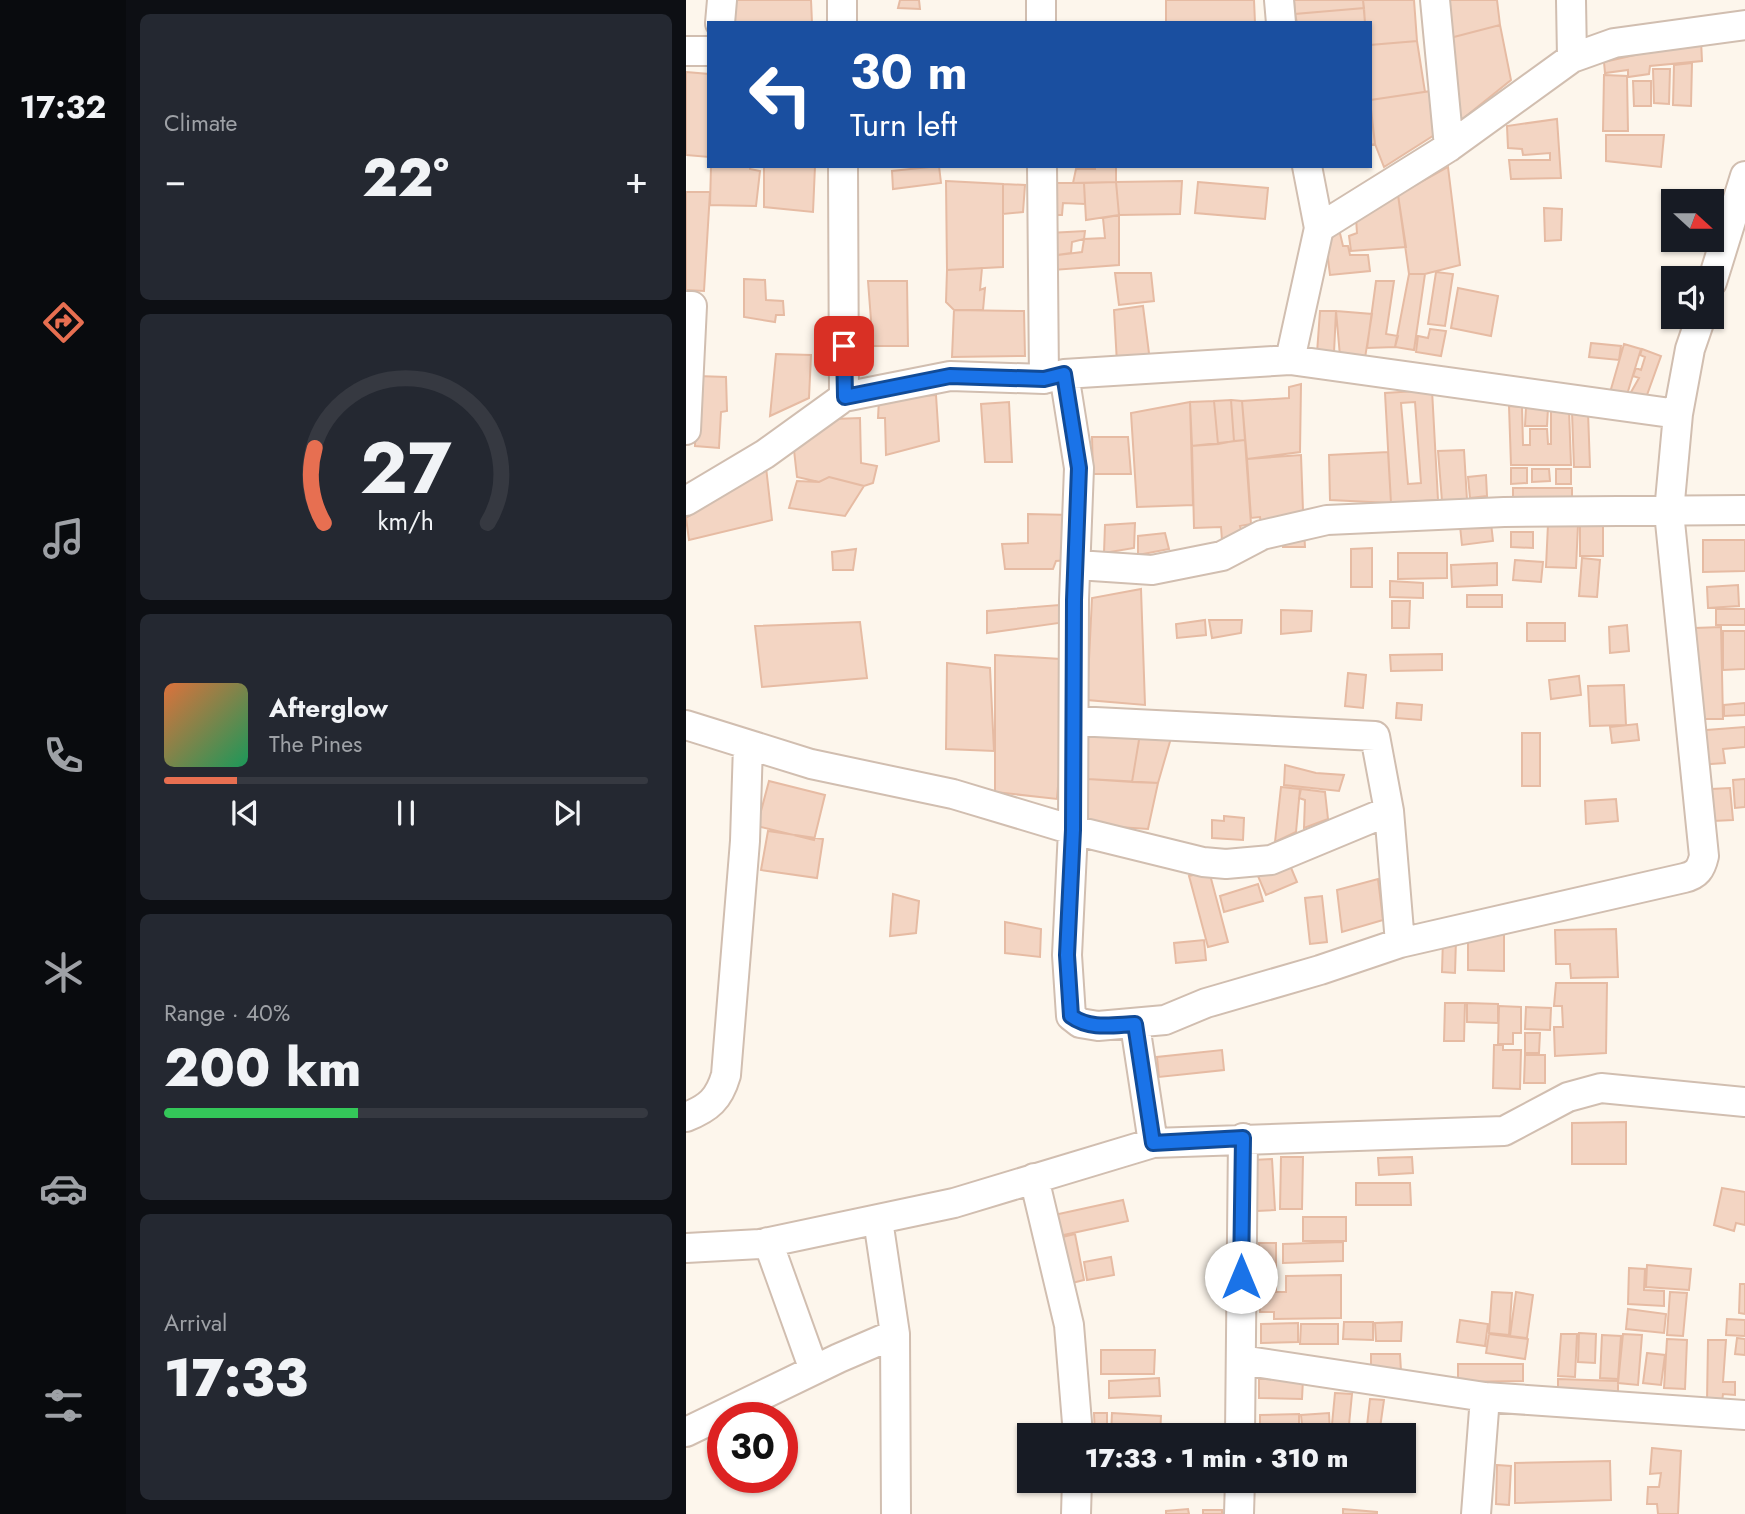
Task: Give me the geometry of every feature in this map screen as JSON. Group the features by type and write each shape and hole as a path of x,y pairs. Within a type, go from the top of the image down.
{"street":[{"path":"720,21 722,0"},
{"path":"842,0 842,21"},
{"path":"1041,0 1041,21"},
{"path":"1279,0 1281,21"},
{"path":"1435,0 1448,147"},
{"path":"1571,0 1572,58"},
{"path":"1319,228 1448,147 1572,58 1614,43 1745,25"},
{"path":"686,51 707,51"},
{"path":"843,168 845,397"},
{"path":"1042,168 1054,377 1079,468 1074,600 1073,830 1067,955 1071,1016 1080,1023 1098,1026 1165,1020 1206,1003 1320,970 1400,943 1684,878 1694,875 1701,868 1704,856 1669,512 1678,414 1690,349 1697,329"},
{"path":"1290,360 1319,228 1307,168"},
{"path":"1717,266 1745,176"},
{"path":"686,306 692,306 686,430"},
{"path":"686,502 765,454 845,397 950,376 1054,377 1290,360 1678,414"},
{"path":"1077,565 1152,570 1222,556 1262,535 1327,520 1504,512 1745,510"},
{"path":"1075,721 1375,736 1389,811 1400,943"},
{"path":"686,725 811,764 953,794 1073,830 1203,862 1226,864 1270,860 1389,811"},
{"path":"686,1116 705,1110 720,1096 726,1075 745,841 748,745"},
{"path":"1135,1024 1153,1143"},
{"path":"686,1248 768,1242 954,1203 1153,1143 1504,1131 1569,1097 1601,1088 1745,1102"},
{"path":"1240,1423 1243,1138"},
{"path":"1034,1178 1069,1325 1077,1423"},
{"path":"878,1220 895,1334 896,1514"},
{"path":"768,1242 814,1370"},
{"path":"686,1432 895,1334"},
{"path":"1241,1360 1485,1397 1745,1415"},
{"path":"1476,1514 1485,1397"},
{"path":"1076,1514 1077,1493"},
{"path":"1239,1514 1240,1493"}],"building":[{"path":"731,0 811,0 812,21 729,21"},
{"path":"900,0 919,0 920,9 898,8"},
{"path":"1166,0 1254,0 1255,21 1166,21"},
{"path":"1294,0 1363,0 1364,8 1295,14"},
{"path":"1363,0 1414,0 1417,41 1372,45 1372,21 1365,21"},
{"path":"1449,0 1497,0 1500,25 1450,38"},
{"path":"1364,8 1365,21 1297,21 1295,14"},
{"path":"1500,25 1511,80 1455,125 1450,38"},
{"path":"1701,40 1702,61 1650,66 1649,74 1628,77 1628,70 1605,73 1604,62"},
{"path":"1417,41 1425,92 1372,100 1372,45"},
{"path":"1692,63 1691,106 1673,105 1674,65"},
{"path":"1653,69 1670,69 1669,104 1654,103"},
{"path":"686,72 707,74 707,157 686,155"},
{"path":"1604,75 1627,76 1628,131 1603,131"},
{"path":"1633,81 1651,81 1651,106 1634,106"},
{"path":"1431,91 1439,132 1384,167 1375,144 1372,100"},
{"path":"1557,119 1561,178 1511,179 1509,160 1550,160 1550,153 1523,155 1522,149 1508,148 1507,126"},
{"path":"1372,120 1375,144 1372,145"},
{"path":"1606,135 1664,135 1661,167 1606,161"},
{"path":"1448,167 1460,265 1425,274 1409,274 1398,195"},
{"path":"711,168 750,168 760,171 756,206 710,205"},
{"path":"764,168 815,168 813,212 764,207"},
{"path":"939,168 941,183 893,189 892,171"},
{"path":"1116,168 1116,182 1073,183 1076,169"},
{"path":"946,181 1003,184 1003,267 947,270"},
{"path":"1182,181 1180,214 1119,215 1116,182"},
{"path":"1116,182 1119,215 1086,220 1084,183"},
{"path":"1198,182 1268,188 1265,219 1195,213"},
{"path":"1052,183 1084,183 1085,204 1063,203 1062,215 1052,215"},
{"path":"1003,184 1025,185 1023,212 1003,214"},
{"path":"686,192 710,192 704,291 686,290"},
{"path":"1398,195 1406,247 1351,251 1349,236 1357,233 1356,218"},
{"path":"1544,208 1562,209 1561,240 1545,241"},
{"path":"1119,215 1119,265 1053,270 1050,256 1082,252 1084,239 1105,238 1103,218"},
{"path":"1339,229 1343,246 1348,246 1350,255 1368,255 1370,271 1330,275 1325,235"},
{"path":"1085,231 1084,239 1072,242 1071,253 1050,256 1049,233"},
{"path":"982,268 980,290 985,288 983,310 954,310 946,302 947,270"},
{"path":"1436,272 1453,274 1445,326 1428,324"},
{"path":"1115,273 1151,273 1154,301 1119,305"},
{"path":"1409,274 1425,274 1414,350 1395,347"},
{"path":"744,279 765,280 766,300 783,301 784,315 776,315 775,322 744,317"},
{"path":"868,281 907,281 908,346 873,346"},
{"path":"1376,281 1394,281 1386,334 1398,336 1395,347 1367,348"},
{"path":"1458,288 1498,296 1491,336 1451,328"},
{"path":"1143,306 1150,361 1117,363 1114,310"},
{"path":"954,310 1024,311 1025,356 952,357"},
{"path":"1320,311 1336,311 1334,353 1317,353"},
{"path":"1336,311 1372,314 1365,358 1340,356"},
{"path":"1430,329 1446,331 1441,356 1416,352 1418,336 1428,338"},
{"path":"1591,343 1621,346 1619,360 1589,357"},
{"path":"1624,344 1641,349 1625,401 1609,396"},
{"path":"1642,349 1661,356 1643,406 1626,401 1639,378 1633,376 1636,368 1641,370 1645,357 1640,355"},
{"path":"776,354 811,355 809,398 770,416"},
{"path":"697,376 726,377 727,411 721,412 719,448 695,446"},
{"path":"1301,384 1300,452 1247,459 1242,401 1289,398 1289,387"},
{"path":"1432,390 1438,500 1391,503 1385,393","holes":["1415,402 1421,483 1408,484 1401,403"]},
{"path":"936,395 939,441 886,455 885,418 878,418 879,399"},
{"path":"1231,400 1242,401 1245,440 1234,441"},
{"path":"1231,400 1234,441 1218,444 1214,401"},
{"path":"1214,401 1218,444 1192,446 1190,402"},
{"path":"1009,402 1012,462 985,462 981,404"},
{"path":"1190,402 1193,505 1137,507 1131,413"},
{"path":"1509,406 1522,407 1523,445 1530,445 1530,429 1547,429 1548,444 1551,444 1551,409 1569,410 1571,465 1511,465"},
{"path":"1526,407 1548,408 1547,426 1525,426"},
{"path":"1572,412 1588,412 1590,467 1574,467"},
{"path":"860,418 861,463 877,466 873,483 864,486 829,477 819,482 797,477 794,450 833,419"},
{"path":"1092,437 1128,437 1131,474 1093,474"},
{"path":"1245,440 1251,524 1240,526 1243,537 1222,540 1221,527 1194,528 1192,446"},
{"path":"1464,450 1467,500 1442,501 1438,451"},
{"path":"1388,452 1391,503 1330,500 1329,455"},
{"path":"1301,455 1303,511 1261,524 1260,517 1251,518 1247,459"},
{"path":"766,467 772,520 689,540 686,518"},
{"path":"1511,468 1527,468 1527,483 1511,484"},
{"path":"1532,469 1549,469 1550,481 1532,482"},
{"path":"1556,469 1571,469 1571,484 1556,484"},
{"path":"1486,475 1487,496 1470,498 1468,477"},
{"path":"829,477 864,486 845,516 789,508 797,481 819,482"},
{"path":"1513,488 1572,488 1572,503 1513,503"},
{"path":"1028,514 1072,515 1069,560 1056,561 1053,569 1005,569 1002,544 1028,543"},
{"path":"1135,523 1134,548 1104,553 1105,525"},
{"path":"1491,523 1493,541 1462,545 1460,526"},
{"path":"1580,523 1603,523 1603,556 1580,556"},
{"path":"1548,524 1578,525 1576,568 1546,567"},
{"path":"1304,531 1305,547 1283,547 1283,536"},
{"path":"1511,532 1533,532 1533,548 1511,547"},
{"path":"1165,533 1169,549 1138,555 1138,536"},
{"path":"1703,540 1745,540 1745,571 1703,572"},
{"path":"1372,548 1372,587 1351,587 1351,549"},
{"path":"856,549 853,570 833,570 832,552"},
{"path":"1398,553 1447,553 1447,578 1398,579"},
{"path":"1582,558 1600,560 1597,597 1579,596"},
{"path":"1515,560 1543,562 1541,582 1513,580"},
{"path":"1497,563 1497,585 1452,587 1451,565"},
{"path":"1390,581 1423,583 1423,598 1390,597"},
{"path":"1738,585 1739,606 1708,608 1707,587"},
{"path":"1141,589 1145,705 1087,700 1092,598"},
{"path":"1467,595 1502,595 1502,607 1467,607"},
{"path":"1392,601 1410,601 1409,628 1392,628"},
{"path":"1059,605 1059,623 987,633 987,611"},
{"path":"1716,609 1745,609 1745,625 1716,625"},
{"path":"1281,610 1312,611 1311,631 1281,634"},
{"path":"1205,620 1206,635 1177,638 1176,624"},
{"path":"1209,620 1242,620 1241,633 1212,638"},
{"path":"860,622 867,678 762,687 755,626"},
{"path":"1527,623 1565,623 1565,641 1527,641"},
{"path":"1627,625 1629,651 1610,653 1609,627"},
{"path":"1721,627 1723,719 1697,719 1695,628"},
{"path":"1723,631 1745,631 1745,669 1723,670"},
{"path":"1442,654 1442,670 1391,671 1390,655"},
{"path":"995,655 1061,659 1066,685 1057,799 995,792"},
{"path":"947,663 990,668 994,751 946,749"},
{"path":"1348,673 1366,675 1363,708 1345,706"},
{"path":"1579,676 1581,695 1551,699 1549,680"},
{"path":"1624,685 1626,725 1590,726 1588,686"},
{"path":"1397,703 1422,705 1421,720 1396,718"},
{"path":"1745,703 1745,715 1724,716 1724,705"},
{"path":"1637,724 1639,740 1612,743 1610,727"},
{"path":"1745,727 1745,747 1723,749 1725,763 1697,765 1694,731"},
{"path":"1085,730 1140,734 1132,782 1088,779"},
{"path":"1522,733 1540,733 1540,786 1522,786"},
{"path":"1140,734 1171,738 1158,783 1132,782"},
{"path":"1285,765 1316,773 1344,775 1339,791 1284,785"},
{"path":"1088,779 1158,783 1148,829 1088,825"},
{"path":"1745,779 1745,807 1735,808 1733,780"},
{"path":"769,781 825,795 814,840 757,826"},
{"path":"1281,787 1300,789 1296,832 1275,842"},
{"path":"1730,788 1733,820 1713,821 1711,789"},
{"path":"1301,789 1325,792 1328,819 1304,828 1305,800 1299,798"},
{"path":"1616,799 1618,821 1586,824 1585,801"},
{"path":"1224,816 1244,818 1243,840 1212,838 1212,820 1224,821"},
{"path":"768,831 823,839 817,878 761,870"},
{"path":"1289,863 1297,882 1266,895 1258,876"},
{"path":"1209,871 1228,942 1208,947 1189,876"},
{"path":"1378,879 1383,920 1342,932 1337,890"},
{"path":"1258,884 1263,901 1224,912 1220,896"},
{"path":"893,894 919,901 916,933 890,936"},
{"path":"1322,896 1327,942 1310,944 1305,898"},
{"path":"1005,922 1041,929 1040,957 1005,953"},
{"path":"1616,929 1618,977 1571,978 1570,964 1556,964 1555,930"},
{"path":"1468,933 1504,934 1504,971 1468,970"},
{"path":"1443,938 1456,939 1455,973 1442,972"},
{"path":"1204,940 1206,960 1176,963 1174,943"},
{"path":"1556,983 1607,983 1606,1053 1555,1056 1554,1027 1563,1027 1562,1006 1554,1006"},
{"path":"1445,1003 1465,1003 1464,1041 1444,1041"},
{"path":"1467,1003 1498,1004 1498,1023 1467,1022"},
{"path":"1499,1006 1521,1007 1521,1033 1513,1033 1513,1044 1498,1044"},
{"path":"1526,1007 1551,1008 1550,1030 1525,1029"},
{"path":"1525,1033 1540,1033 1539,1053 1525,1053"},
{"path":"1494,1045 1503,1045 1503,1050 1521,1050 1520,1089 1493,1088"},
{"path":"1222,1050 1224,1070 1159,1077 1157,1057"},
{"path":"1525,1055 1545,1055 1545,1083 1524,1083"},
{"path":"1626,1122 1626,1164 1572,1164 1572,1123"},
{"path":"1281,1157 1303,1157 1302,1209 1280,1209"},
{"path":"1412,1157 1413,1173 1379,1175 1378,1158"},
{"path":"1272,1159 1275,1210 1257,1211 1253,1160"},
{"path":"1356,1183 1410,1183 1411,1205 1356,1205"},
{"path":"1722,1188 1745,1192 1745,1225 1736,1223 1734,1231 1714,1225"},
{"path":"1123,1200 1128,1221 1059,1236 1054,1215"},
{"path":"1303,1217 1346,1217 1346,1241 1303,1241"},
{"path":"1075,1234 1084,1280 1068,1284 1058,1238"},
{"path":"1343,1242 1343,1261 1283,1263 1283,1244"},
{"path":"1259,1243 1276,1243 1276,1292 1286,1292 1286,1276 1341,1275 1341,1318 1274,1319 1274,1312 1260,1312"},
{"path":"1111,1257 1114,1275 1087,1280 1084,1262"},
{"path":"1647,1265 1691,1269 1689,1290 1646,1287"},
{"path":"1629,1268 1645,1269 1644,1290 1664,1291 1664,1306 1628,1304"},
{"path":"1740,1284 1745,1284 1745,1314 1739,1313"},
{"path":"1492,1292 1512,1293 1509,1335 1489,1333"},
{"path":"1516,1292 1533,1295 1527,1338 1510,1336"},
{"path":"1670,1292 1687,1293 1683,1336 1667,1335"},
{"path":"1628,1309 1666,1314 1664,1333 1626,1329"},
{"path":"1727,1319 1745,1320 1745,1336 1726,1335"},
{"path":"1460,1320 1488,1324 1485,1346 1457,1342"},
{"path":"1344,1322 1373,1322 1373,1340 1343,1339"},
{"path":"1402,1322 1401,1341 1376,1341 1375,1323"},
{"path":"1298,1323 1298,1342 1261,1343 1261,1324"},
{"path":"1301,1324 1338,1324 1338,1344 1300,1344"},
{"path":"1579,1333 1596,1334 1595,1363 1578,1362"},
{"path":"1489,1334 1528,1339 1525,1359 1486,1353"},
{"path":"1561,1334 1577,1334 1575,1377 1558,1376"},
{"path":"1623,1334 1642,1335 1638,1385 1618,1383"},
{"path":"1602,1335 1621,1336 1618,1379 1600,1378"},
{"path":"1737,1338 1745,1339 1745,1355 1735,1354"},
{"path":"1667,1339 1687,1340 1685,1389 1664,1388"},
{"path":"1708,1340 1726,1340 1723,1382 1735,1382 1735,1395 1723,1394 1722,1402 1707,1402"},
{"path":"1101,1350 1155,1350 1154,1374 1101,1374"},
{"path":"1647,1353 1665,1355 1661,1385 1643,1383"},
{"path":"1371,1354 1400,1354 1401,1371 1371,1371"},
{"path":"1458,1364 1523,1364 1523,1381 1458,1382"},
{"path":"1159,1378 1160,1396 1109,1398 1109,1381"},
{"path":"1259,1379 1303,1379 1302,1399 1259,1398"},
{"path":"1558,1379 1618,1381 1618,1394 1558,1392"},
{"path":"1335,1393 1352,1394 1349,1423 1332,1423"},
{"path":"1370,1399 1384,1400 1381,1423 1367,1423"},
{"path":"1094,1413 1107,1413 1107,1423 1094,1423"},
{"path":"1112,1413 1161,1416 1161,1423 1112,1423"},
{"path":"1329,1413 1329,1423 1302,1423 1301,1415"},
{"path":"1299,1414 1299,1423 1260,1423 1260,1415"},
{"path":"1652,1448 1681,1451 1678,1514 1658,1514 1657,1504 1647,1504 1648,1487 1659,1487 1661,1473 1650,1474"},
{"path":"1610,1461 1611,1500 1515,1503 1515,1463"},
{"path":"1497,1465 1511,1466 1509,1505 1496,1504"},
{"path":"1188,1509 1189,1514 1166,1514 1166,1511"},
{"path":"1343,1509 1377,1512 1377,1514 1343,1514"},
{"path":"1203,1510 1222,1510 1222,1514 1203,1514"}],"route":[{"path":"844,346 845,397 950,376 1044,379 1064,374 1079,468 1074,600 1073,830 1067,955 1071,1016 1080,1023 1098,1026 1135,1024 1153,1143 1243,1138 1241,1277"}]}
